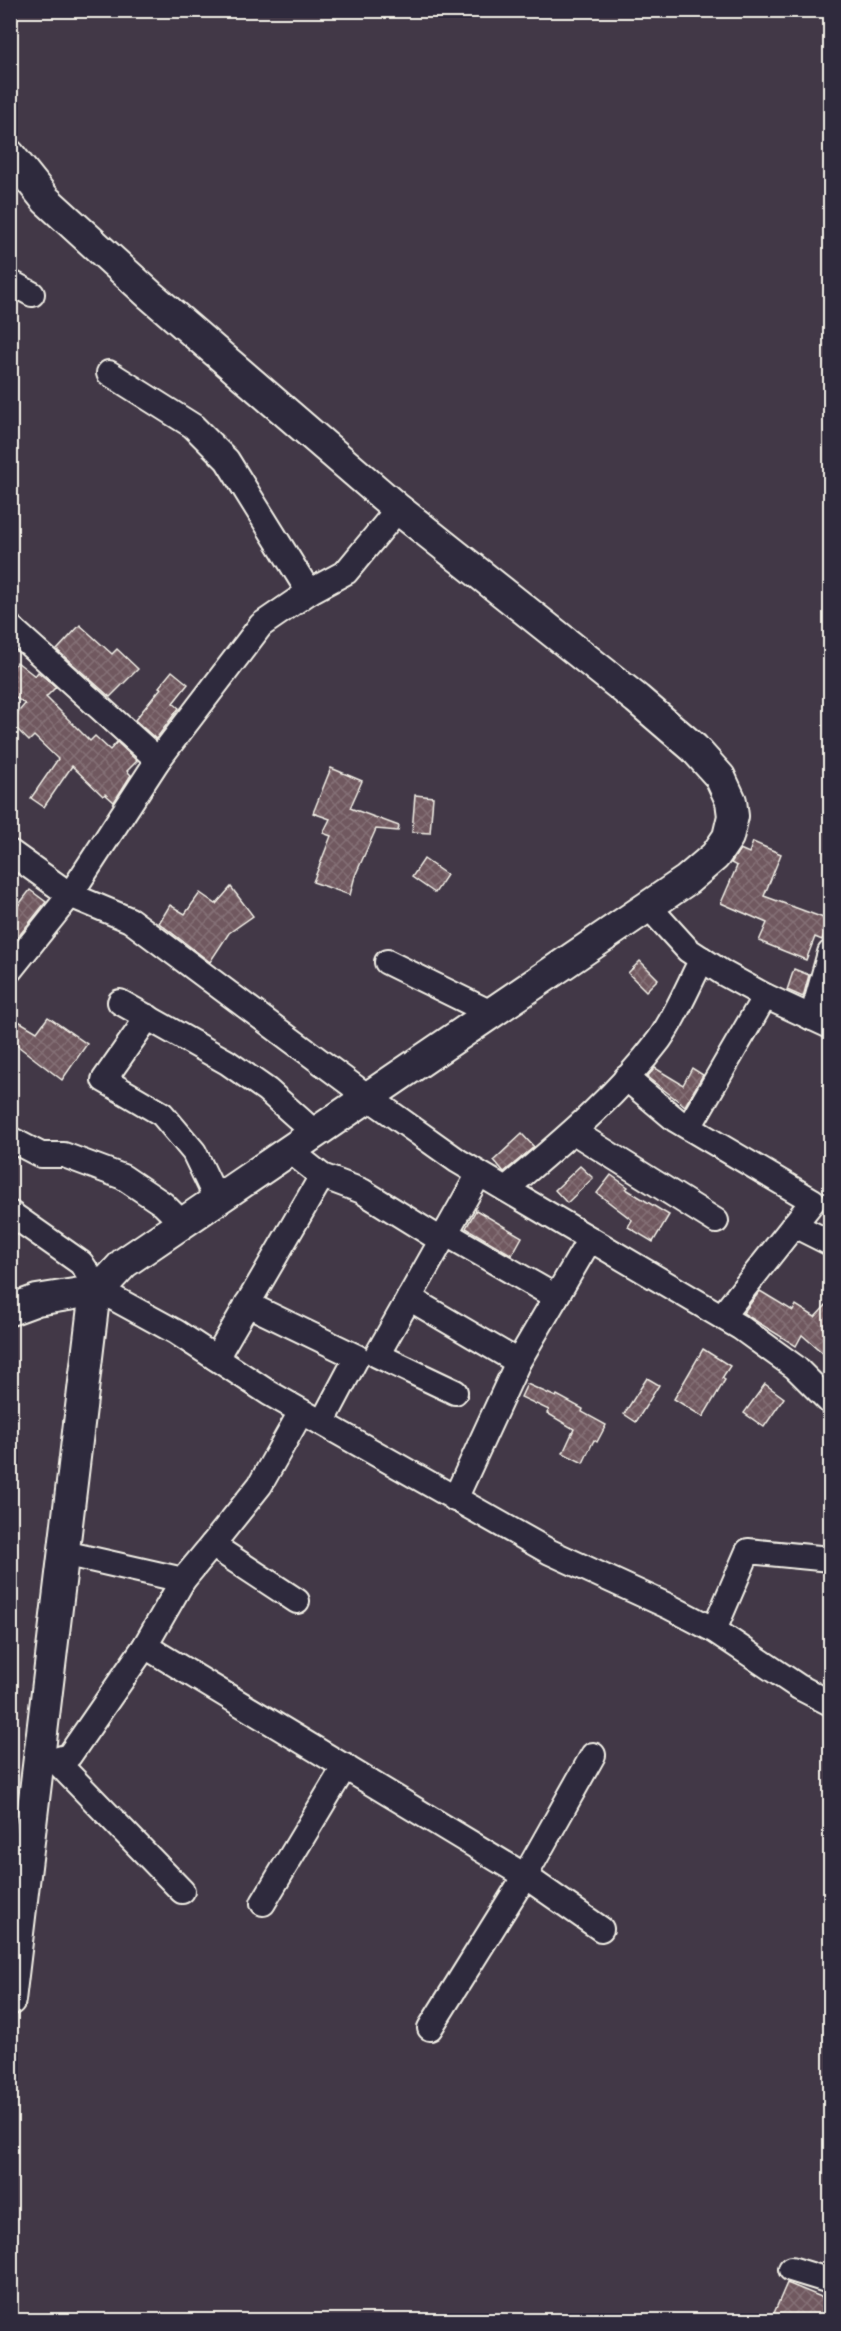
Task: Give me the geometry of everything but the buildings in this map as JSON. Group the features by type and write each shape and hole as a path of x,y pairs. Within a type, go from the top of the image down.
{"main road":[{"path":"10,155 46,200 150,295 398,509 637,699 694,748 720,777 730,801 733,816 728,837 715,856 687,880 124,1263 99,1290 93,1307 64,1553 47,1763 10,2000"},
{"path":"10,1310 37,1300 99,1290"}],"street":[{"path":"10,282 32,294"},
{"path":"109,373 193,426 227,460 309,592"},
{"path":"10,970 70,895 158,760 261,625 309,592 346,572 398,509"},
{"path":"10,627 158,760"},
{"path":"10,852 70,895"},
{"path":"10,874 70,895 130,920 458,1161 722,1316 795,1367 829,1399"},
{"path":"649,907 688,950 765,996 823,1010 831,953"},
{"path":"506,1190 574,1132 660,1039 702,959"},
{"path":"387,962 491,1014"},
{"path":"689,1127 765,996"},
{"path":"120,1002 235,1067 267,1090 315,1133"},
{"path":"148,1017 104,1080 162,1114 194,1152 217,1200"},
{"path":"626,1078 676,1120 813,1201 722,1316"},
{"path":"574,1132 716,1221"},
{"path":"10,1139 41,1155 64,1155 123,1178 163,1204 182,1223"},
{"path":"289,1150 322,1176 362,1191 556,1297"},
{"path":"455,1392 377,1355 479,1174"},
{"path":"216,1358 322,1176"},
{"path":"10,1213 81,1263 99,1290 176,1332 311,1417 550,1552 670,1607 714,1630 799,1687 831,1703"},
{"path":"794,1225 831,1243"},
{"path":"455,1499 518,1362 590,1239"},
{"path":"409,1298 518,1362"},
{"path":"182,1891 47,1763 69,1756 145,1646 183,1580 260,1485 357,1357 247,1304"},
{"path":"212,1545 297,1601"},
{"path":"714,1630 748,1551 831,1559"},
{"path":"64,1553 183,1580"},
{"path":"145,1646 525,1876 602,1929"},
{"path":"430,2028 525,1876 593,1755"},
{"path":"263,1904 345,1766"},
{"path":"791,2269 831,2281"}]}
